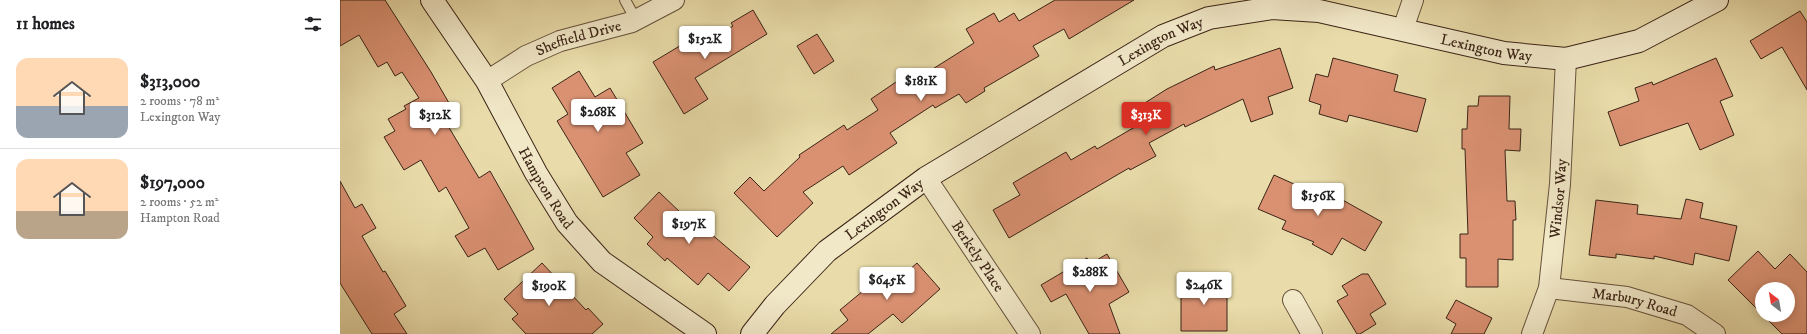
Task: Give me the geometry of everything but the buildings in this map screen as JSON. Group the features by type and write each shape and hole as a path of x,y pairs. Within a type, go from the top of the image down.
{"street":[{"name":"Hampton Road","path":"432,0 487,82 536,173 567,223 602,262 705,334"},
{"name":"Sheffield Drive","path":"487,82 526,56 560,41 636,20 674,0"},
{"path":"1403,29 1413,0"},
{"name":"Lexington Way","path":"752,334 775,305 827,251 926,178 1163,36 1209,18 1272,8 1319,11 1504,53 1566,59 1639,41 1717,0"},
{"name":"Windsor Way","path":"1532,334 1548,288 1560,184 1566,59"},
{"name":"Berkely Place","path":"926,178 1030,334"},
{"name":"Marbury Road","path":"1548,288 1627,297 1687,315 1715,334"},
{"path":"1293,300 1312,334"}],"lane":[{"path":"625,0 636,20"}]}
